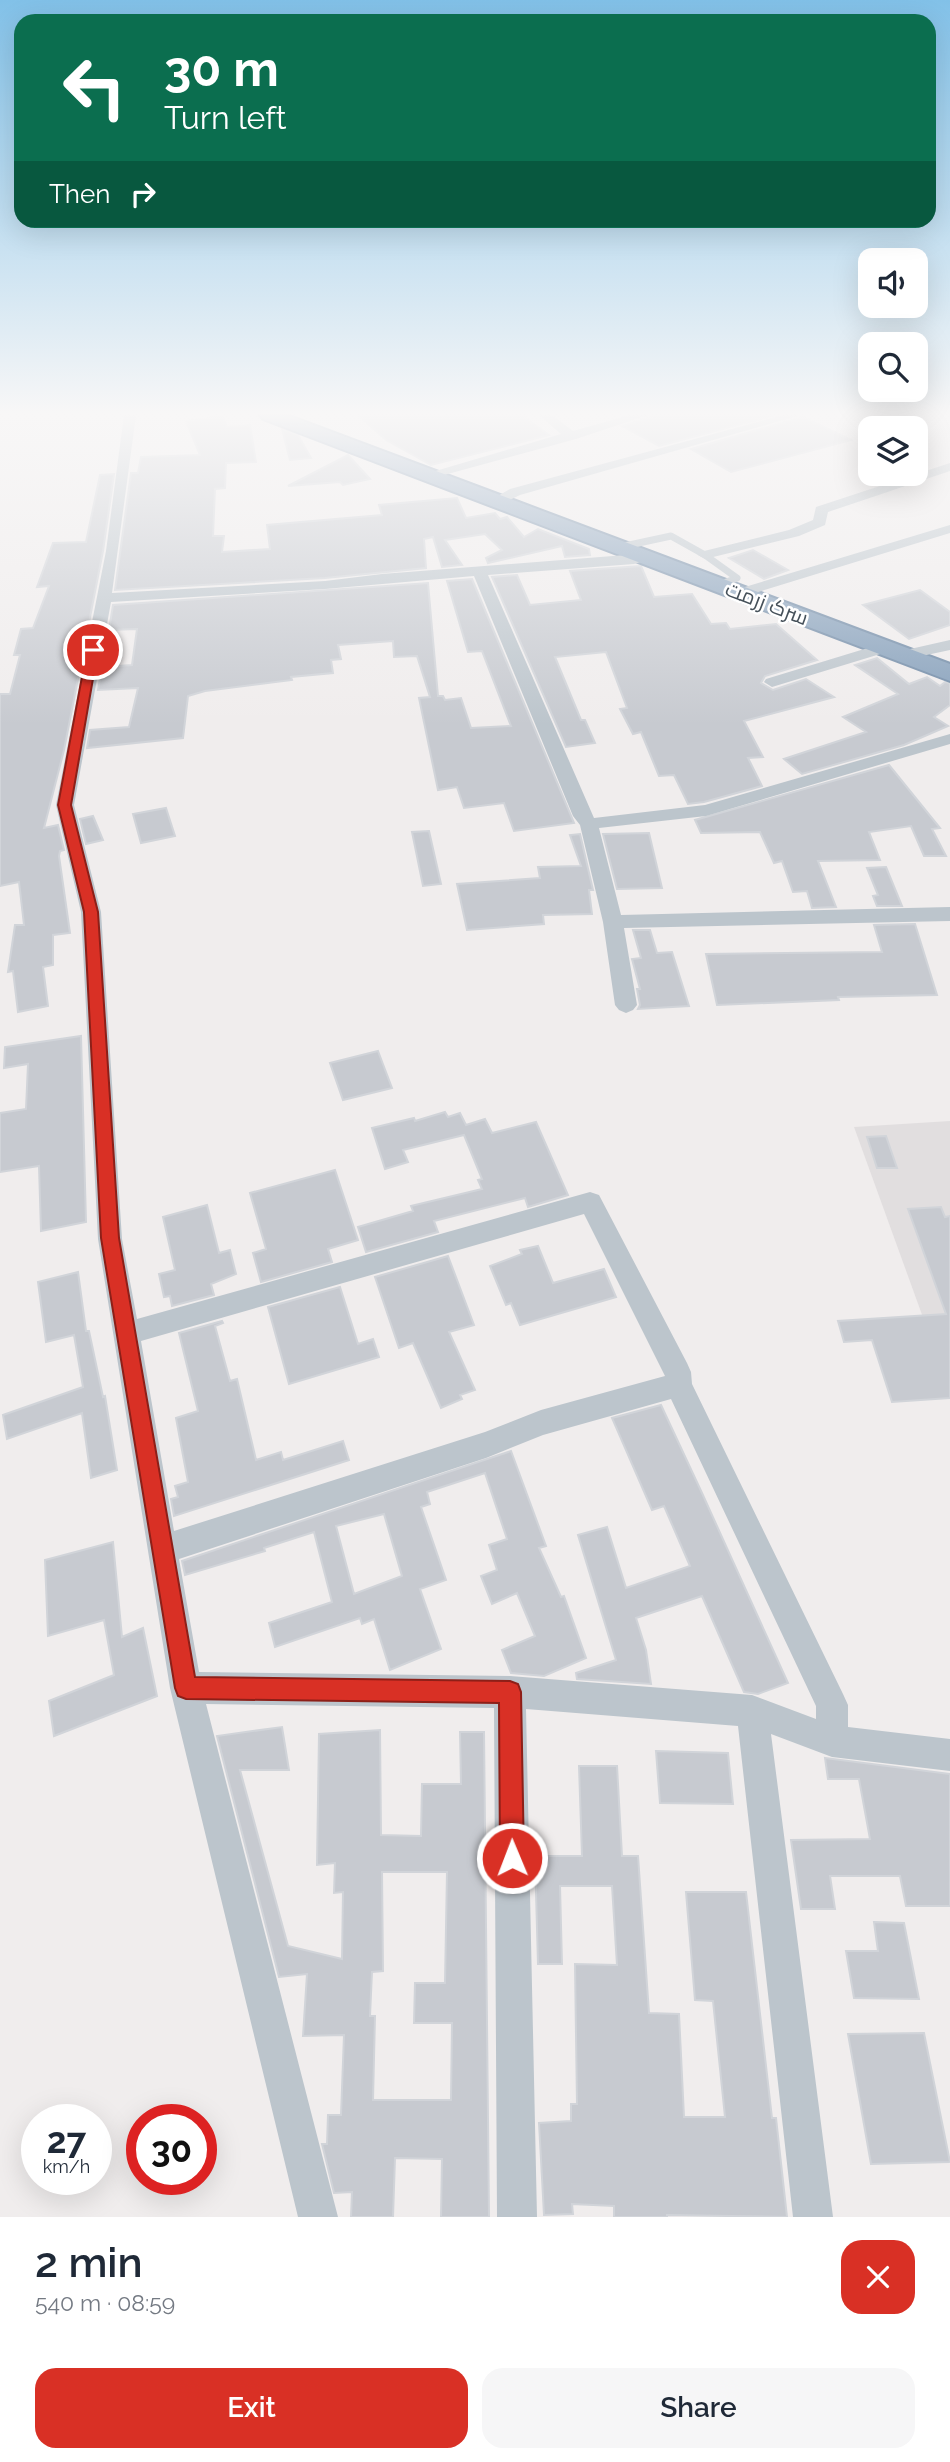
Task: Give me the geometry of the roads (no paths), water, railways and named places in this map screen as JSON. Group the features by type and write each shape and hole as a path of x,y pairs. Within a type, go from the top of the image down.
{"highway":[{"name":"سرک زرمت","path":"543,518 950,673"}],"street":[{"path":"117,518 65,805 91,912 110,1238 186,1688 318,2217"},
{"path":"705,555 794,533 820,522 820,518"},
{"path":"730,589 950,529"},
{"path":"102,598 325,585 479,570 634,560 646,556"},
{"path":"479,570 582,816 589,824 613,922 626,1005"},
{"path":"772,682 894,652 950,645"},
{"path":"589,824 706,810 950,739"},
{"path":"613,922 950,914"},
{"path":"126,1334 590,1202 678,1373 678,1385 832,1705 832,1741"},
{"path":"162,1550 486,1446 541,1423 678,1385"},
{"path":"186,1688 510,1692 752,1711 832,1741 950,1755"},
{"path":"510,1692 517,2217"},
{"path":"752,1711 813,2217"}],"lane":[{"path":"621,547 671,536 705,555 737,578 730,589"}]}
